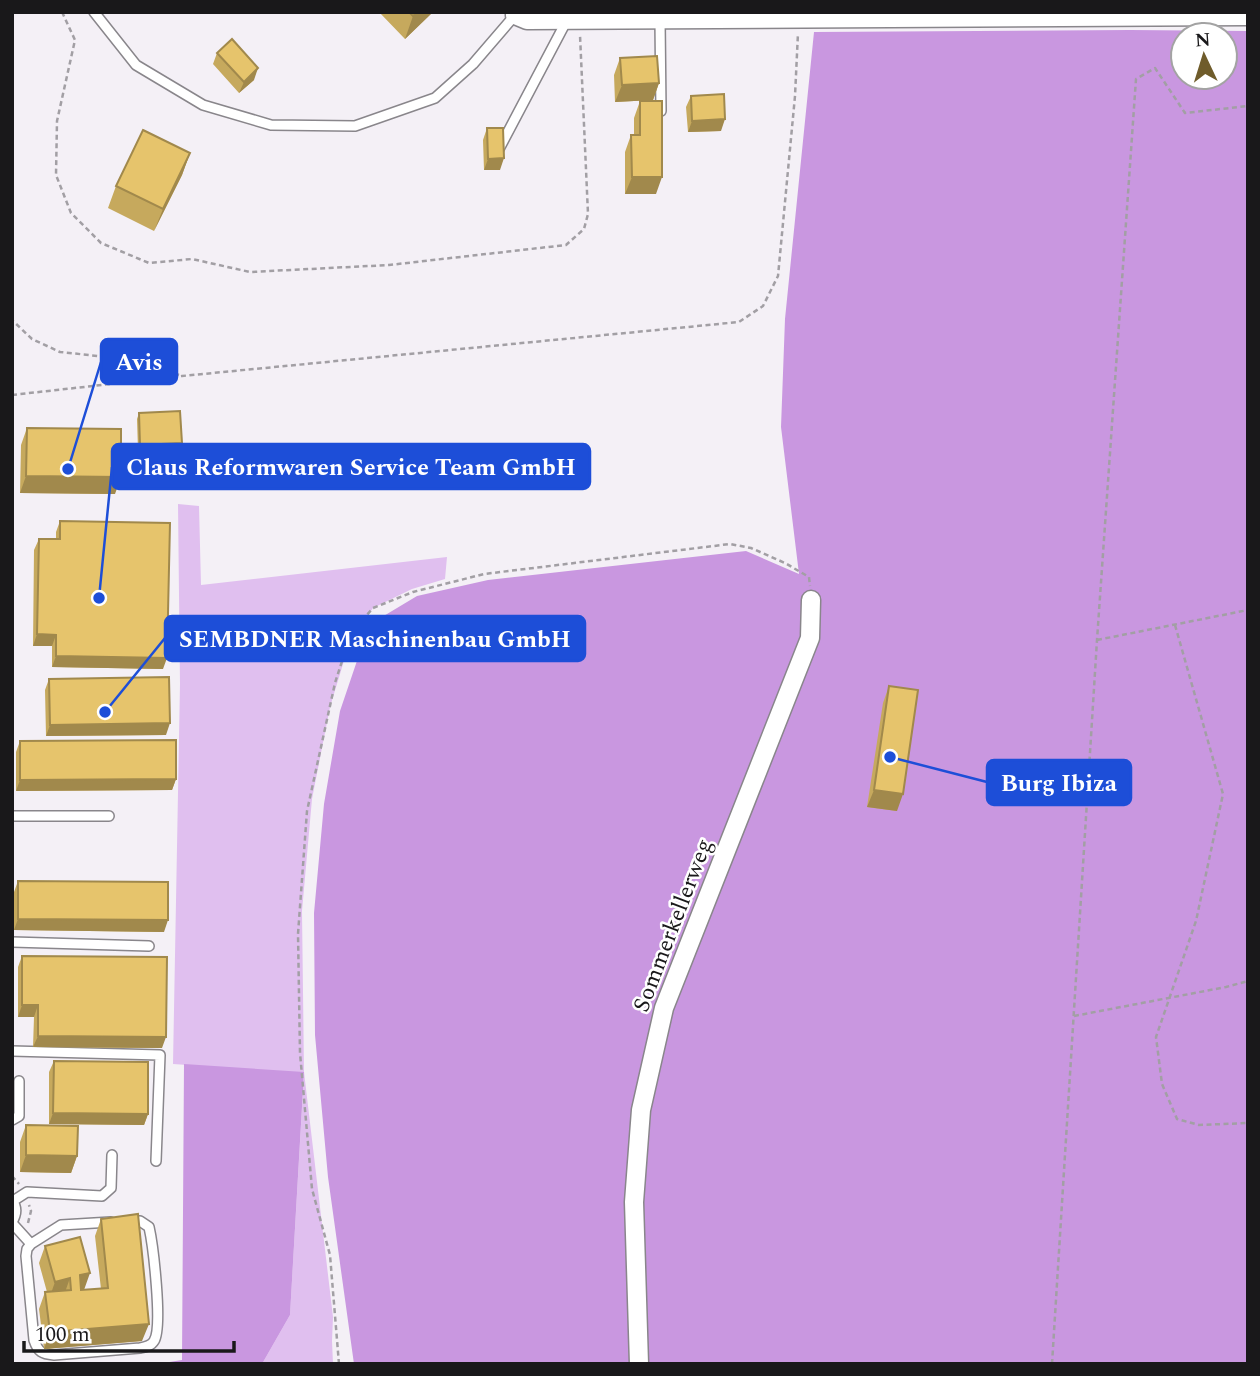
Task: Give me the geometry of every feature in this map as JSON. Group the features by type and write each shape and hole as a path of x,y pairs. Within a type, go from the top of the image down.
{"street":[{"path":"516,14 527,20 660,20 752,16 799,19 1248,16"},
{"name":"Sommerkellerweg","path":"639,1364 634,1202 641,1110 664,1008 810,638 811,600"}],"lane":[{"path":"94,12 136,65 204,104 271,125 343,126 355,126 435,98 473,64 516,14"},
{"path":"499,149 573,20"},
{"path":"660,20 661,116"},
{"path":"12,816 109,816"},
{"path":"12,942 149,946"},
{"path":"12,1051 160,1055 156,1161"},
{"path":"12,1120 19,1116 19,1081"},
{"path":"31,1244 12,1223 16,1216 13,1200 27,1192 102,1196 111,1188 112,1155"},
{"path":"140,1221 145,1223 150,1231 154,1272 158,1325 155,1340 140,1348 43,1354 37,1349 34,1340 26,1256 27,1248 31,1244 61,1225 140,1221"}],"path":[{"path":"62,12 75,40 57,121 56,175 71,213 101,243 149,263 192,259 250,272 389,265 566,246 584,229 587,214 573,20"},
{"path":"12,395 182,376 739,323 763,306 778,276 795,96 799,19"},
{"path":"1052,1364 1097,640 1136,79 1155,68 1185,113 1248,106"},
{"path":"12,317 32,338 60,352 136,359 182,376"},
{"path":"339,1364 330,1255 312,1189 300,1053 298,934 307,811 335,683 351,634 373,608 413,592 484,574 730,544 751,548 809,577 811,600"},
{"path":"1097,640 1248,610"},
{"path":"1175,625 1223,794 1196,921 1156,1037 1162,1084 1177,1119 1199,1125 1248,1124"},
{"path":"1074,1016 1248,981"}],"shaded area":[{"path":"1169,30 1169,91 1239,91 1239,31 1248,31 1248,1364 354,1364 328,1177 315,1035 314,913 324,804 340,711 361,649 382,617 417,596 488,580 746,551 799,574 781,427 785,319 814,32"},
{"path":"178,504 199,506 201,585 447,557 445,579 412,589 373,608 350,641 330,707 312,799 302,911 304,1072 333,1317 333,1364 262,1364 290,1315 304,1073 173,1064 180,684"},
{"path":"184,1064 304,1072 290,1315 262,1364 157,1364 182,1360"}],"building":[{"path":"232,39 258,68 244,82 217,53"},
{"path":"657,56 659,83 622,85 620,58"},
{"path":"724,94 725,119 692,121 691,96"},
{"path":"640,101 662,101 662,177 632,177 631,135 640,135"},
{"path":"487,128 503,128 504,158 488,159"},
{"path":"143,130 190,153 163,209 116,186"},
{"path":"180,411 182,443 140,445 139,413"},
{"path":"27,428 121,429 121,477 26,476"},
{"path":"60,521 170,523 167,658 56,656 56,635 37,634 39,539 60,539"},
{"path":"169,677 170,723 50,725 49,679"},
{"path":"889,686 918,690 903,794 874,790"},
{"path":"176,740 176,779 20,780 20,741"},
{"path":"18,881 168,882 168,920 18,919"},
{"path":"22,956 167,957 166,1037 38,1036 38,1005 22,1005"},
{"path":"54,1061 148,1062 148,1114 53,1113"},
{"path":"26,1125 78,1126 77,1156 26,1155"},
{"path":"138,1214 149,1324 50,1332 45,1292 71,1290 70,1278 55,1282 45,1246 80,1237 90,1273 80,1275 81,1290 108,1288 101,1219"}],"place":[{"name":"Avis","path":"68,469"},
{"name":"Claus Reformwaren Service Team GmbH","path":"99,598"},
{"name":"SEMBDNER Maschinenbau GmbH","path":"105,712"},
{"name":"Burg Ibiza","path":"890,757"}]}
